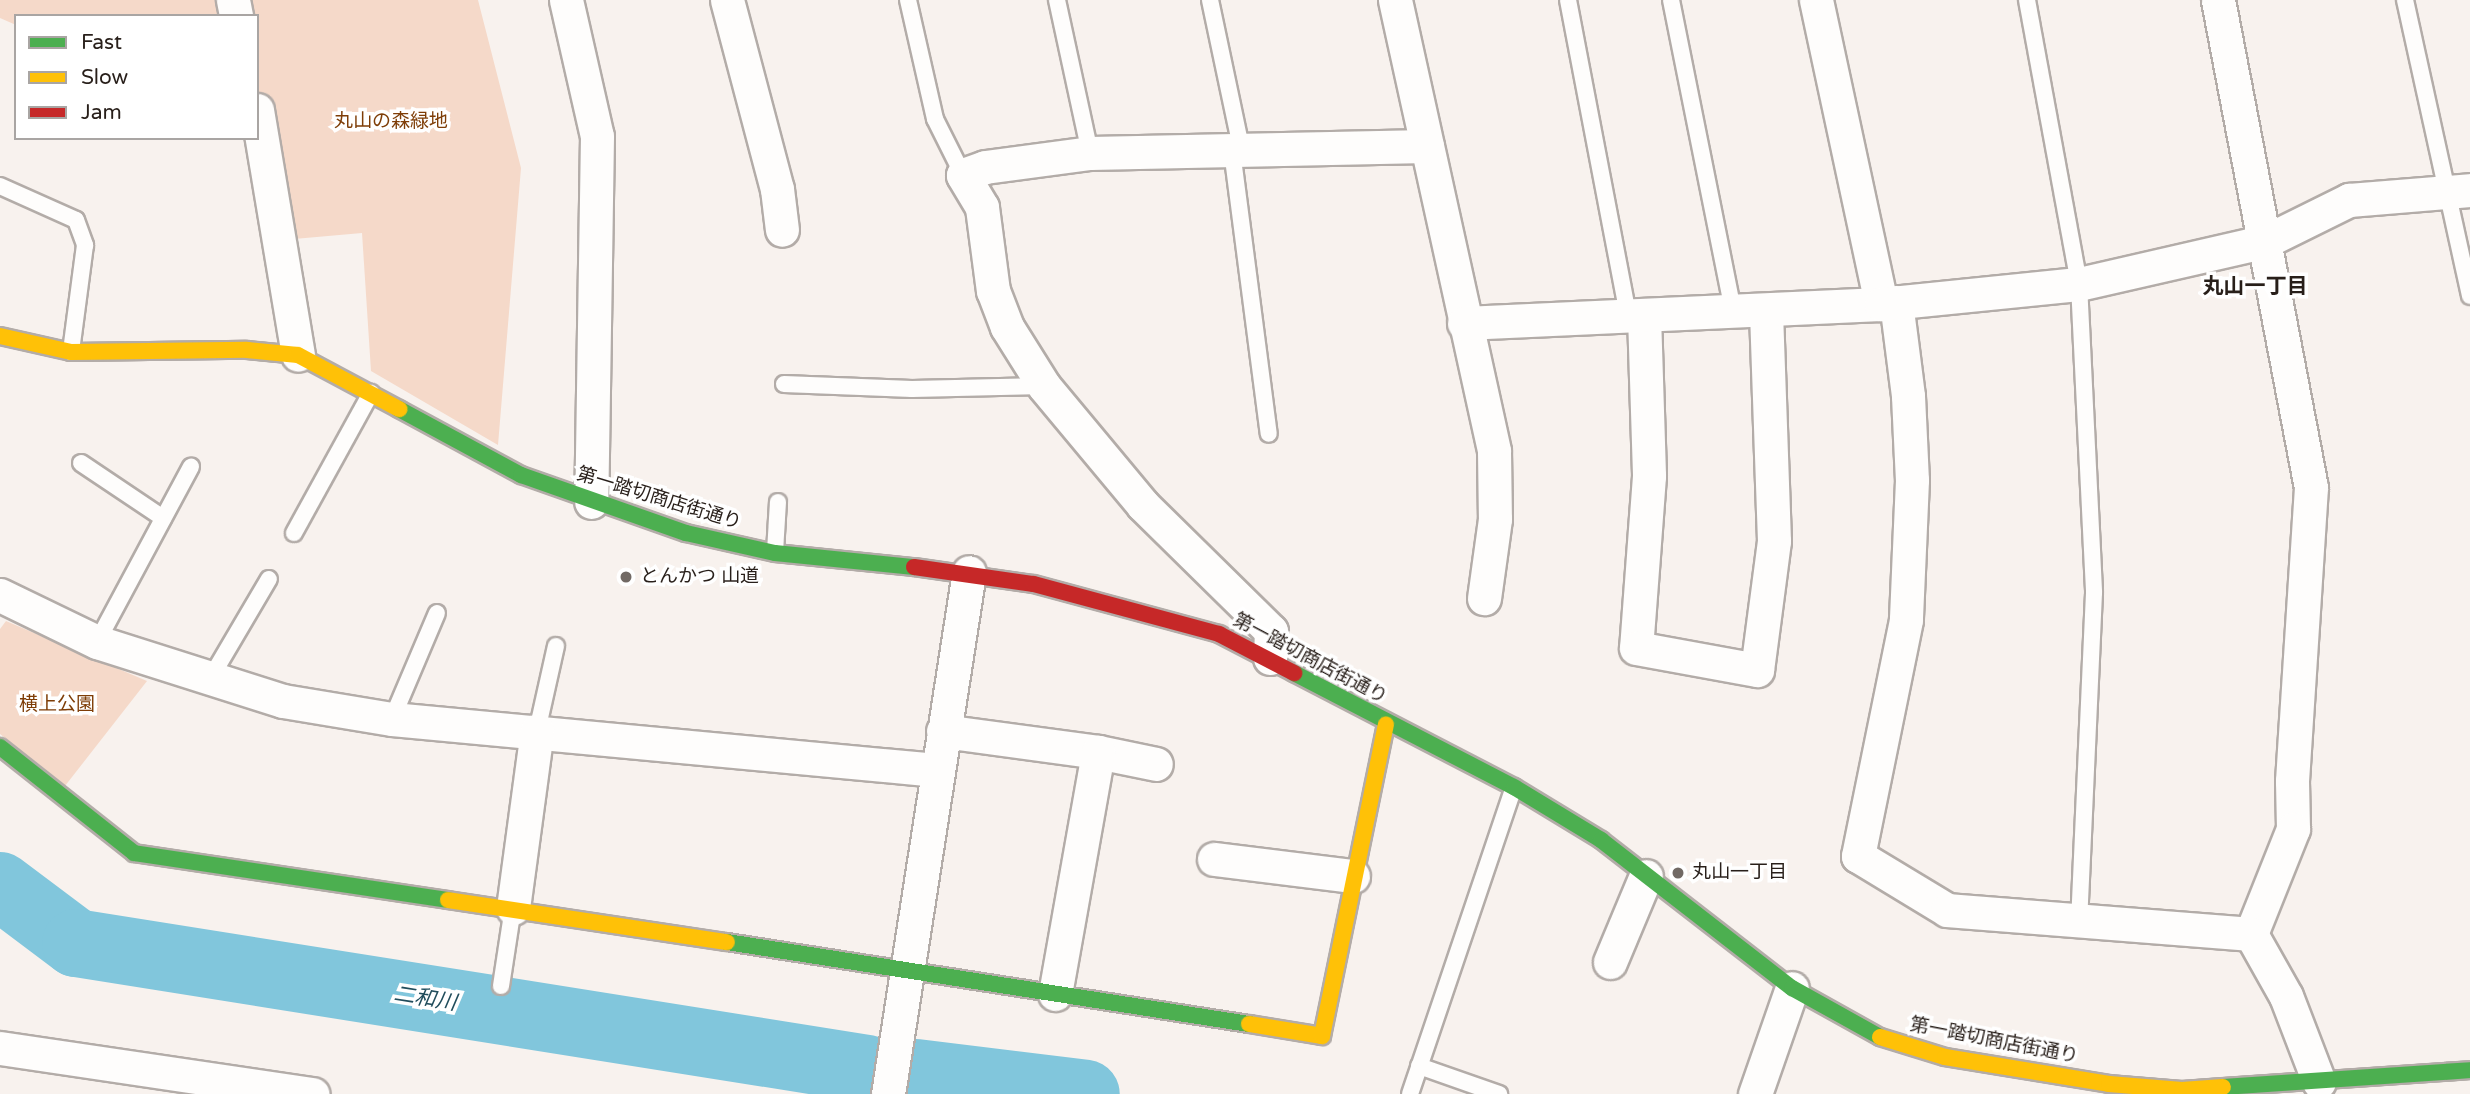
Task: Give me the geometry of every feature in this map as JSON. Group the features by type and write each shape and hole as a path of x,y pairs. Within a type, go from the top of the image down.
{"street":[{"path":"566,0 597,136 591,502"},
{"path":"726,0 777,189 782,230"},
{"path":"1395,0 1494,451 1495,519 1484,598"},
{"path":"1816,0 1889,303 1908,396 1912,480 1906,620 1858,856 1947,910 2250,934"},
{"path":"2218,0 2311,486 2311,524 2292,781 2293,829 2250,934"},
{"path":"259,122 298,355"},
{"path":"1270,658 1270,631 1143,505 1044,386 998,303 982,207 962,175 985,167 1090,153 1427,146"},
{"path":"1464,323 1889,303 2079,284 2266,240 2349,200 2458,192"},
{"path":"1636,315 1649,476 1636,648 1757,670 1774,541 1749,310"},
{"name":"第一踏切商店街通り","path":"0,337 71,352 247,350 298,355 521,475 591,502 686,533 775,553 969,572 1151,612 1219,634 1270,658 1386,724 1514,787 1601,840 1792,988 1891,1043 1945,1057 2109,1084 2182,1090 2319,1082 2356,1087 2470,1070"},
{"path":"891,1076 905,968 969,572"},
{"path":"0,595 97,642 283,701 391,719 937,770"},
{"path":"0,747 134,853 905,968 1322,1036 1386,724"},
{"path":"513,908 537,731"},
{"path":"943,731 1098,752 1156,764"},
{"path":"1055,994 1098,752"},
{"path":"1214,859 1353,876"},
{"path":"1610,962 1646,876"},
{"path":"2250,934 2286,996 2319,1082"},
{"path":"1755,1094 1792,988"},
{"path":"0,1048 313,1094"}],"lane":[{"path":"908,0 935,119 962,175"},
{"path":"1057,0 1090,153"},
{"path":"1210,0 1237,151 1269,434"},
{"path":"1568,0 1636,315"},
{"path":"1671,0 1749,310"},
{"path":"2027,0 2079,284 2094,593 2079,919"},
{"path":"2405,0 2458,192 2470,296"},
{"path":"0,186 76,220 85,244 71,352"},
{"path":"784,384 912,389 1044,386"},
{"path":"294,533 371,393"},
{"path":"81,463 163,518"},
{"path":"97,642 191,467"},
{"path":"775,553 778,502"},
{"path":"210,679 268,579"},
{"path":"391,719 437,613"},
{"path":"537,731 556,646"},
{"path":"1410,1094 1514,787"},
{"path":"501,986 513,908"},
{"path":"1419,1066 1499,1094"}],"green space":[{"name":"丸山の森緑地","path":"0,0 478,0 521,168 498,445 371,371 362,233 294,239 280,146 259,136 259,14 14,14 14,24 0,18"},
{"name":"横上公園","path":"6,621 147,681 65,786 0,734 0,629"}],"waterway":[{"name":"二和川","path":"0,886 76,943 868,1069"},
{"name":"二和川","path":"916,1073 1086,1094"}],"traffic: fast":[{"path":"399,409 521,475 686,533 775,553 914,567"},
{"path":"1294,673 1514,787 1601,840 1792,988 1880,1037"},
{"path":"0,747 134,853 448,900"},
{"path":"727,942 1249,1024"},
{"path":"2223,1087 2470,1070"}],"traffic: slow":[{"path":"0,336 71,352 247,350 298,355 399,409"},
{"path":"1249,1024 1322,1036 1386,724"},
{"path":"448,900 727,942"},
{"path":"1880,1037 1945,1057 2109,1084 2182,1090 2223,1087"}],"traffic: jam":[{"path":"914,567 1034,584 1219,634 1294,673"}],"place":[{"name":"とんかつ 山道","path":"626,577"},
{"name":"丸山一丁目","path":"1678,873"}],"district":[{"name":"丸山一丁目","path":"2255,287"}]}
